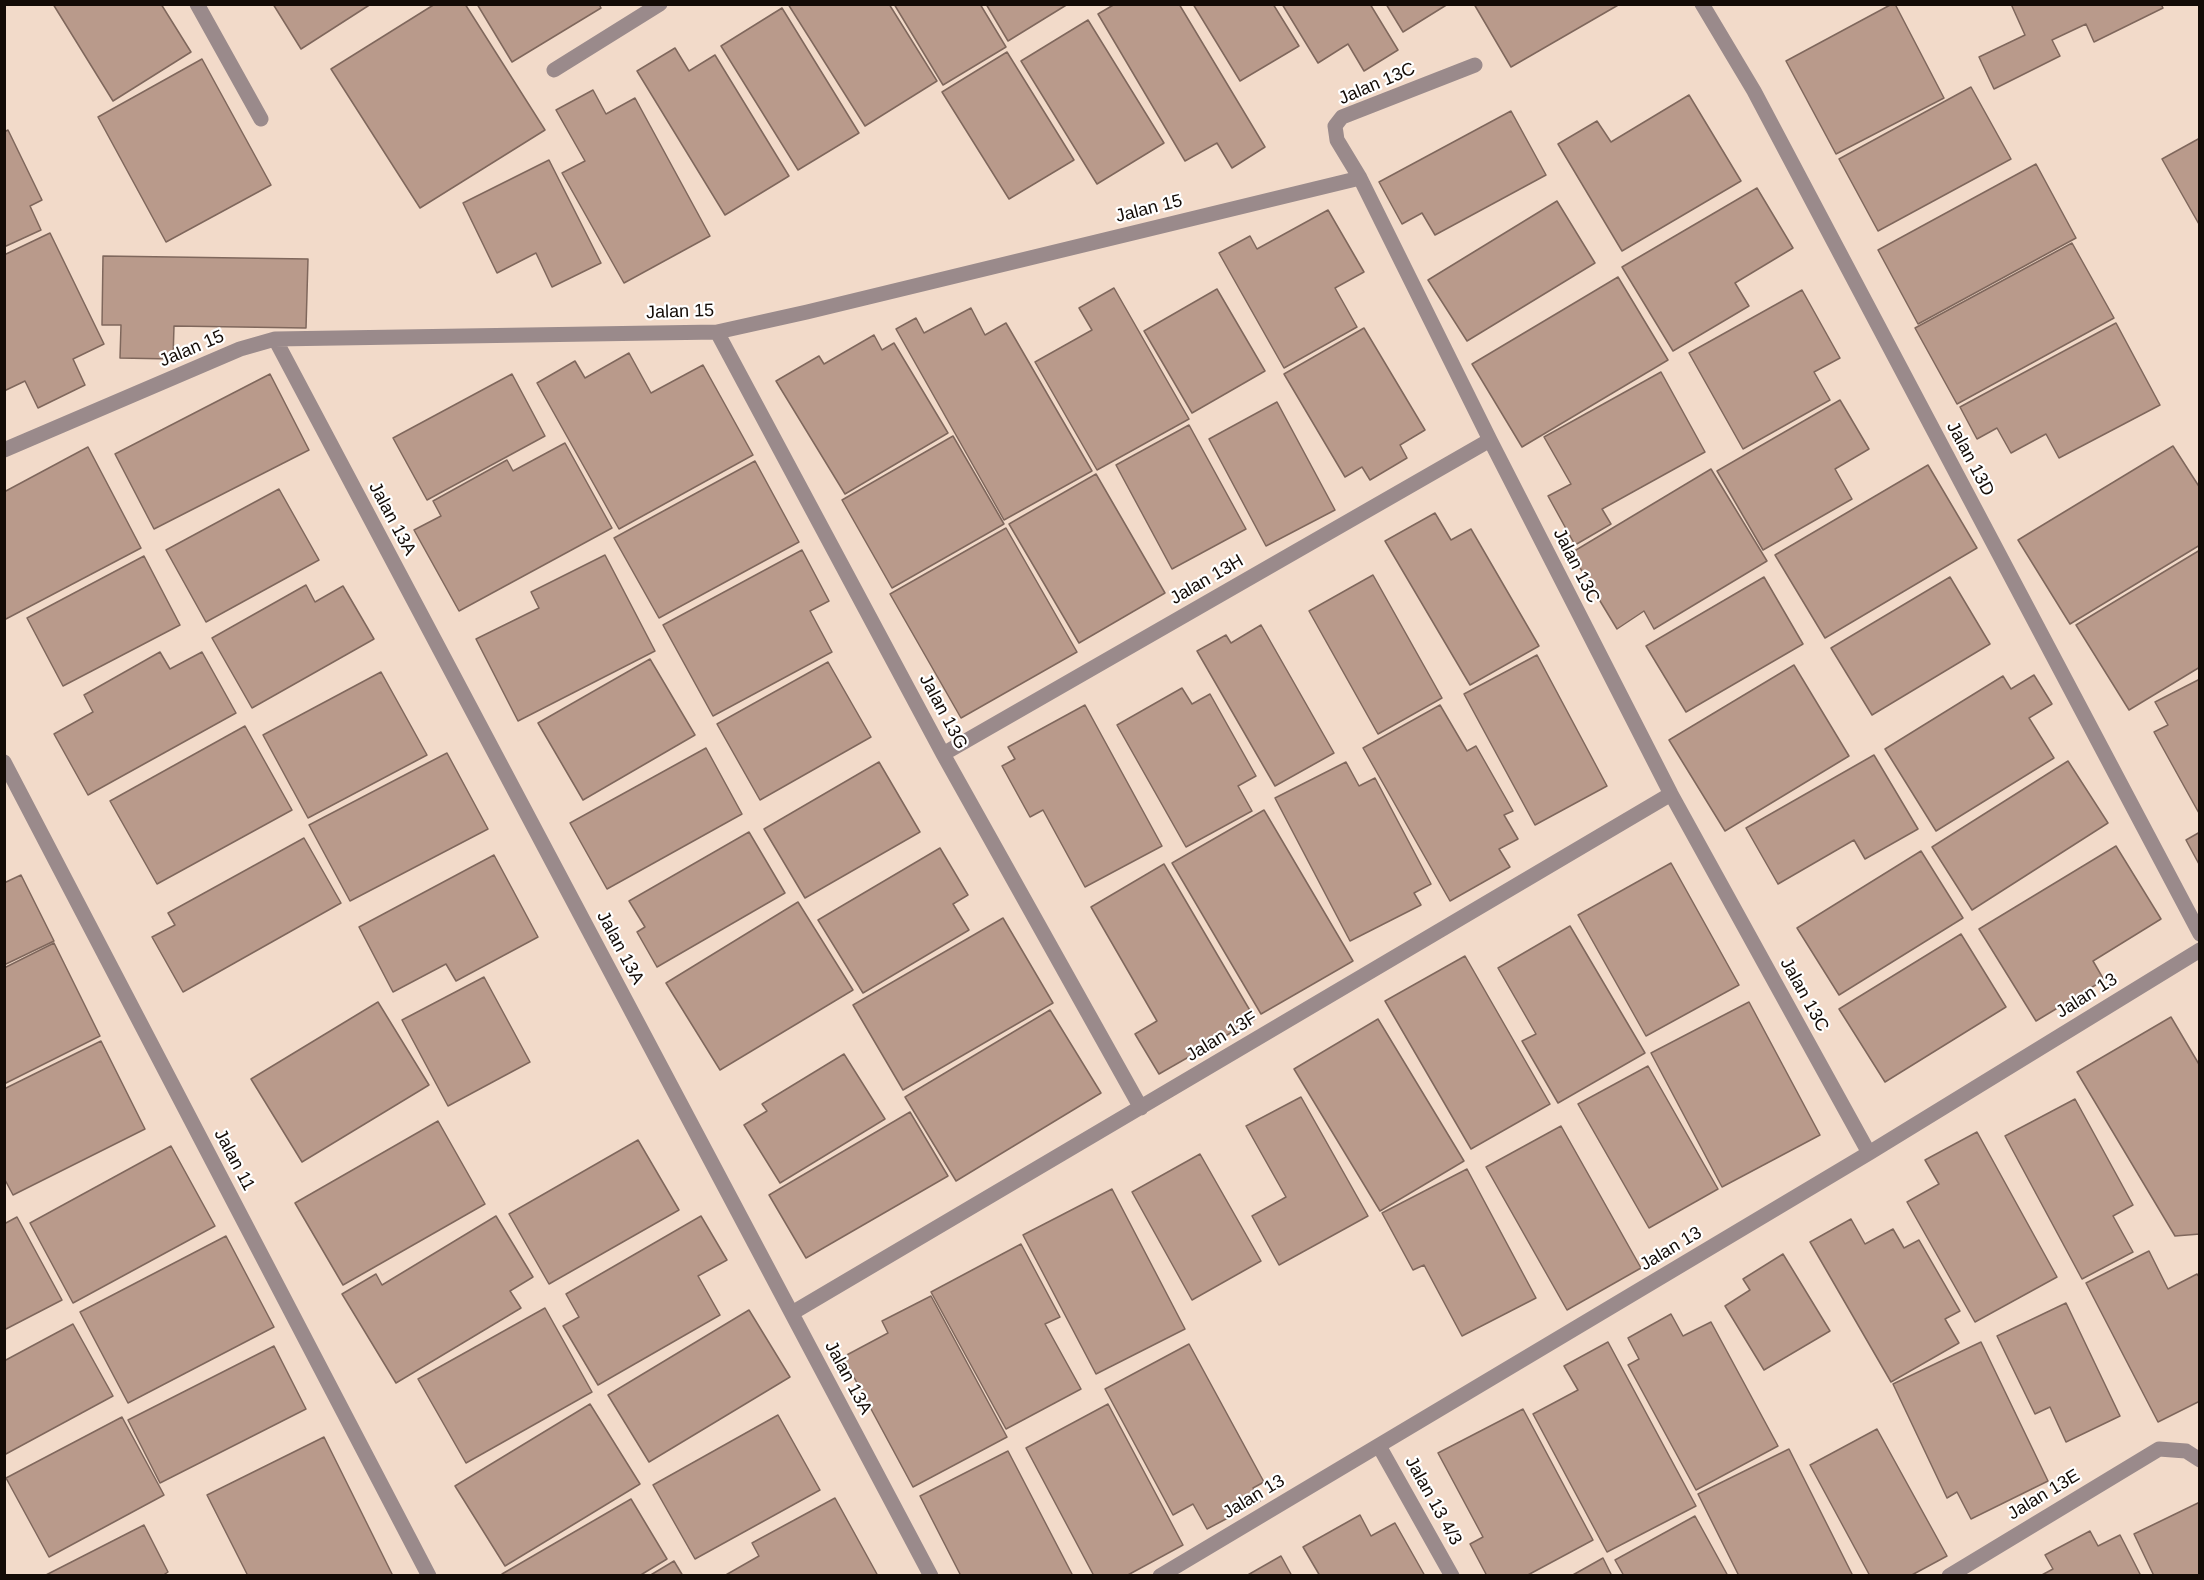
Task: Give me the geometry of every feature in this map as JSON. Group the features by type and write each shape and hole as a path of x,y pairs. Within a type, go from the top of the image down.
{"street":[{"path":"197,4 261,119"},
{"path":"554,70 660,4"},
{"name":"Jalan 13D","path":"1702,4 1754,91 2199,934"},
{"name":"Jalan 13C","path":"1475,65 1342,117 1335,126 1337,140 1360,178 1490,440 1671,794 1869,1153"},
{"name":"Jalan 15","path":"4,450 240,350 275,339 717,332 1360,178"},
{"name":"Jalan 13G","path":"717,332 943,754 1141,1107"},
{"name":"Jalan 13A","path":"275,339 931,1575"},
{"name":"Jalan 13H","path":"943,754 1490,440"},
{"name":"Jalan 11","path":"4,762 429,1575"},
{"name":"Jalan 13F","path":"792,1313 1671,794"},
{"name":"Jalan 13","path":"1160,1575 1869,1153 2199,950"},
{"name":"Jalan 13 4/3","path":"1379,1446 1452,1575"},
{"name":"Jalan 13E","path":"1949,1575 2159,1449 2186,1451 2199,1460"}],"building":[{"path":"53,4 161,4 191,52 113,101"},
{"path":"273,4 371,4 301,49"},
{"path":"435,4 465,4 545,130 420,208 331,69"},
{"path":"477,4 599,4 601,8 512,62"},
{"path":"788,4 889,4 937,81 865,126"},
{"path":"894,4 980,4 1006,47 943,85"},
{"path":"986,4 1068,4 1008,41"},
{"path":"1115,4 1179,4 1265,147 1232,168 1217,143 1185,161 1098,14"},
{"path":"1193,4 1273,4 1299,46 1240,81"},
{"path":"1282,4 1370,4 1398,50 1364,71 1348,44 1318,63"},
{"path":"1386,4 1448,4 1403,32"},
{"path":"1474,4 1620,4 1511,67"},
{"path":"1895,4 1944,98 1836,154 1786,61"},
{"path":"2011,4 2161,4 2163,8 2094,42 2086,24 2052,40 2060,56 1994,89 1979,57 2025,35"},
{"path":"782,8 859,133 798,170 721,46"},
{"path":"1088,20 1164,143 1097,184 1021,61"},
{"path":"675,48 689,71 715,55 789,176 725,215 637,71"},
{"path":"1007,52 1074,160 1009,199 942,92"},
{"path":"202,59 271,185 166,242 98,117"},
{"path":"1971,87 2011,159 1878,231 1839,159"},
{"path":"593,90 606,114 635,98 710,236 624,283 562,173 585,161 556,110"},
{"path":"1689,95 1741,181 1622,251 1558,144 1597,121 1611,142"},
{"path":"1511,111 1546,175 1435,235 1422,213 1402,224 1379,182"},
{"path":"8,130 42,200 30,206 41,230 4,247 4,132"},
{"path":"2200,138 2200,226 2162,159"},
{"path":"549,160 601,263 552,287 536,253 497,273 463,203"},
{"path":"2036,164 2076,238 1918,324 1878,250"},
{"path":"1757,188 1793,248 1735,283 1749,306 1673,351 1622,267"},
{"path":"1557,201 1595,263 1467,341 1428,280"},
{"path":"1328,210 1364,272 1335,288 1357,327 1284,368 1219,253 1250,236 1257,249"},
{"path":"50,233 104,344 73,359 85,385 38,408 25,381 4,391 4,255"},
{"path":"2072,243 2114,318 1957,404 1915,328"},
{"path":"103,256 308,259 306,328 174,326 173,359 120,358 121,325 102,325"},
{"path":"1618,277 1668,360 1522,447 1472,364"},
{"path":"1114,288 1189,419 1097,470 1035,362 1092,330 1079,308"},
{"path":"1217,289 1265,371 1192,413 1144,331"},
{"path":"1802,290 1840,358 1814,372 1830,400 1743,449 1689,353"},
{"path":"971,308 985,335 1006,323 1092,471 1004,520 896,329 916,318 924,333"},
{"path":"2116,323 2160,405 2059,458 2046,434 2011,453 1997,428 1977,439 1960,407"},
{"path":"1364,328 1425,430 1400,445 1407,458 1370,480 1362,467 1345,477 1284,374"},
{"path":"874,335 882,350 894,343 948,433 845,494 776,381 819,356 824,364"},
{"path":"629,353 651,393 703,365 753,455 619,529 537,383 575,361 585,378"},
{"path":"1661,372 1705,452 1602,509 1611,524 1575,545 1548,496 1571,484 1544,437"},
{"path":"270,374 309,450 154,529 115,454"},
{"path":"512,374 545,436 427,500 393,438"},
{"path":"1840,400 1869,449 1835,469 1852,499 1763,550 1717,471"},
{"path":"1277,402 1335,510 1266,546 1209,439"},
{"path":"1189,425 1246,529 1172,569 1116,465"},
{"path":"953,436 1004,524 892,588 842,500"},
{"path":"565,443 612,528 459,611 414,530 441,516 433,501 507,460 513,471"},
{"path":"2173,446 2200,488 2200,545 2070,624 2018,540"},
{"path":"88,447 141,548 4,620 4,492"},
{"path":"755,461 799,542 659,618 614,538"},
{"path":"1928,465 1977,548 1825,638 1775,555"},
{"path":"1711,469 1767,561 1654,629 1644,611 1617,629 1571,553"},
{"path":"1096,474 1165,593 1079,643 1009,524"},
{"path":"279,489 319,560 206,622 166,550"},
{"path":"1435,513 1451,540 1471,529 1539,646 1470,685 1385,541"},
{"path":"1006,528 1077,652 961,718 890,594"},
{"path":"802,550 829,601 810,611 832,652 713,716 663,625"},
{"path":"2200,550 2200,667 2129,710 2076,625"},
{"path":"605,555 655,651 518,721 476,639 539,608 531,592"},
{"path":"144,556 180,625 63,686 27,618"},
{"path":"1373,575 1442,698 1378,734 1309,611"},
{"path":"1764,577 1803,644 1686,712 1646,646"},
{"path":"1950,577 1990,644 1872,715 1831,648"},
{"path":"306,585 315,602 343,586 374,639 252,708 212,638"},
{"path":"1261,625 1334,753 1275,786 1197,651 1226,635 1231,643"},
{"path":"160,652 170,669 202,652 236,713 88,795 54,734 93,712 84,695"},
{"path":"1537,655 1607,786 1535,825 1464,694"},
{"path":"650,659 695,735 583,800 538,723"},
{"path":"828,662 871,737 760,800 717,724"},
{"path":"1794,665 1849,756 1725,831 1669,740"},
{"path":"381,672 427,755 308,818 263,735"},
{"path":"2034,675 2052,704 2029,718 2054,758 1936,831 1885,749 2003,676 2011,689"},
{"path":"2200,679 2200,815 2154,732 2168,725 2155,702"},
{"path":"1182,688 1192,704 1210,694 1256,776 1238,786 1252,811 1186,847 1117,725"},
{"path":"1085,705 1162,846 1085,887 1043,810 1030,817 1002,766 1015,759 1008,747"},
{"path":"1440,705 1467,751 1476,746 1513,811 1504,815 1518,839 1499,849 1510,867 1450,901 1363,748"},
{"path":"245,726 292,810 157,884 110,801"},
{"path":"706,748 742,814 607,889 570,823"},
{"path":"447,753 488,829 350,901 309,825"},
{"path":"1874,755 1918,829 1865,859 1854,840 1778,884 1746,828"},
{"path":"2068,761 2108,823 1972,910 1932,847"},
{"path":"879,762 920,832 805,898 764,829"},
{"path":"1346,762 1359,786 1375,778 1431,884 1414,893 1421,905 1350,941 1275,798"},
{"path":"1264,810 1353,961 1261,1014 1172,863"},
{"path":"749,832 785,893 657,967 637,932 645,927 629,901"},
{"path":"2200,832 2200,866 2186,840"},
{"path":"304,838 341,903 183,992 152,937 175,925 168,913"},
{"path":"2116,846 2161,919 2093,961 2104,980 2036,1021 1979,929"},
{"path":"940,848 968,895 953,904 969,930 863,993 818,920"},
{"path":"1921,851 1963,918 1839,995 1797,928"},
{"path":"494,855 538,937 456,981 446,964 393,992 359,927"},
{"path":"1671,863 1739,985 1646,1036 1578,915"},
{"path":"1164,864 1255,1019 1159,1074 1135,1034 1157,1021 1091,907"},
{"path":"21,875 54,941 4,965 4,883"},
{"path":"798,902 853,990 720,1070 666,983"},
{"path":"1003,918 1053,1003 903,1090 853,1005"},
{"path":"1570,926 1645,1053 1558,1103 1522,1041 1536,1034 1498,968"},
{"path":"1961,934 2006,1007 1885,1082 1839,1009"},
{"path":"54,943 100,1036 4,1084 4,968"},
{"path":"1465,956 1550,1104 1471,1149 1385,1001"},
{"path":"484,977 530,1062 448,1106 402,1020"},
{"path":"378,1002 429,1085 302,1162 251,1079"},
{"path":"1749,1002 1820,1135 1722,1187 1651,1053"},
{"path":"1050,1010 1101,1093 956,1181 905,1097"},
{"path":"2171,1017 2200,1066 2200,1234 2175,1236 2077,1072"},
{"path":"1378,1019 1464,1161 1380,1211 1294,1069"},
{"path":"101,1041 145,1129 13,1195 4,1178 4,1089"},
{"path":"844,1054 885,1119 780,1183 744,1125 767,1111 762,1104"},
{"path":"1648,1066 1718,1189 1649,1228 1578,1104"},
{"path":"1301,1097 1368,1216 1279,1265 1252,1216 1286,1197 1246,1126"},
{"path":"2075,1099 2133,1205 2113,1216 2133,1252 2082,1279 2005,1136"},
{"path":"910,1112 948,1176 806,1258 769,1195"},
{"path":"438,1121 485,1204 343,1285 295,1203"},
{"path":"1561,1126 1641,1268 1567,1310 1486,1167"},
{"path":"1977,1132 2057,1277 1975,1322 1907,1202 1939,1184 1925,1160"},
{"path":"638,1140 679,1210 549,1284 509,1214"},
{"path":"171,1146 215,1226 73,1303 30,1223"},
{"path":"1200,1154 1261,1261 1192,1300 1132,1192"},
{"path":"1467,1169 1536,1298 1462,1336 1424,1265 1413,1270 1382,1213"},
{"path":"1112,1189 1185,1329 1096,1374 1023,1235"},
{"path":"496,1216 533,1277 510,1291 521,1308 396,1383 342,1294 376,1274 382,1285"},
{"path":"701,1216 727,1260 698,1276 720,1315 598,1385 563,1326 579,1317 566,1294"},
{"path":"17,1217 62,1300 4,1330 4,1224"},
{"path":"1851,1219 1865,1244 1893,1229 1904,1248 1919,1240 1960,1311 1945,1319 1959,1343 1891,1382 1810,1242"},
{"path":"226,1236 274,1327 128,1403 80,1312"},
{"path":"1021,1244 1060,1317 1045,1324 1081,1389 1006,1429 931,1292"},
{"path":"2149,1251 2168,1289 2197,1274 2200,1278 2200,1401 2158,1422 2086,1283"},
{"path":"1783,1254 1830,1331 1764,1370 1725,1306 1750,1290 1743,1279"},
{"path":"931,1296 1007,1437 913,1487 843,1357 888,1333 882,1321"},
{"path":"2066,1303 2120,1416 2066,1442 2050,1407 2035,1414 1997,1336"},
{"path":"545,1308 592,1392 466,1463 418,1379"},
{"path":"749,1310 790,1377 649,1462 608,1395"},
{"path":"1671,1314 1683,1336 1711,1322 1778,1446 1696,1490 1628,1365 1639,1359 1628,1338"},
{"path":"73,1324 113,1396 4,1455 4,1361"},
{"path":"1608,1342 1696,1506 1607,1552 1533,1414 1578,1390 1564,1366"},
{"path":"1981,1342 2048,1481 1971,1519 1957,1492 1947,1498 1893,1384"},
{"path":"1189,1344 1264,1482 1253,1488 1260,1501 1207,1529 1193,1504 1173,1515 1105,1389"},
{"path":"274,1346 306,1409 160,1483 128,1420"},
{"path":"590,1404 640,1484 505,1566 455,1486"},
{"path":"1108,1404 1183,1545 1126,1576 1094,1576 1026,1448"},
{"path":"1523,1409 1593,1540 1526,1576 1487,1576 1470,1544 1483,1537 1438,1453"},
{"path":"778,1415 820,1490 695,1559 653,1485"},
{"path":"122,1417 164,1495 49,1557 6,1478"},
{"path":"1877,1429 1947,1556 1910,1576 1870,1576 1810,1465"},
{"path":"324,1437 393,1576 248,1576 207,1495"},
{"path":"1789,1449 1853,1576 1739,1576 1698,1494"},
{"path":"1008,1451 1073,1576 961,1576 920,1496"},
{"path":"835,1498 878,1576 724,1576 759,1556 752,1543"},
{"path":"631,1499 667,1559 639,1576 503,1576 502,1574"},
{"path":"2200,1502 2200,1576 2154,1576 2134,1534"},
{"path":"1360,1515 1371,1536 1395,1523 1425,1576 1320,1576 1303,1547"},
{"path":"1695,1516 1728,1576 1624,1576 1615,1560"},
{"path":"144,1525 168,1572 162,1576 44,1576"},
{"path":"2090,1531 2098,1546 2120,1535 2141,1576 2040,1576 2053,1569 2045,1555"},
{"path":"1281,1556 1292,1576 1246,1576"},
{"path":"1603,1558 1612,1576 1571,1576"},
{"path":"674,1561 683,1576 649,1576"}]}
